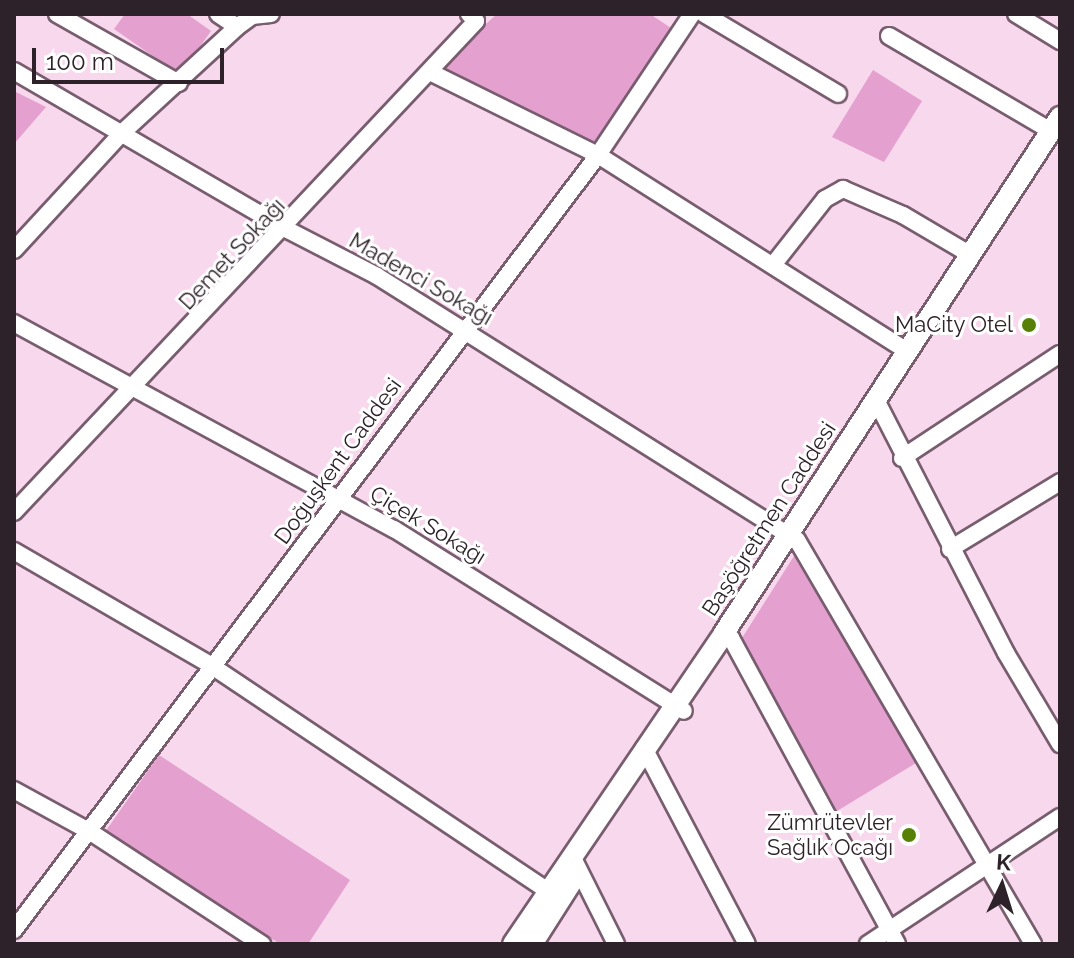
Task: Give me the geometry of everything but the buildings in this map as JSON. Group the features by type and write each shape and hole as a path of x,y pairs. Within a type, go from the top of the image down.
{"main road":[{"name":"Başöğretmen Caddesi","path":"879,403 907,351 1057,127"},
{"name":"Başöğretmen Caddesi","path":"532,944 555,896 646,754 793,537 1057,127"},
{"name":"Başöğretmen Caddesi","path":"513,944 555,896"}],"street":[{"path":"57,14 179,83"},
{"path":"218,14 237,27"},
{"path":"14,250 124,131 237,27 252,16 271,14"},
{"name":"Doğuşkent Caddesi","path":"14,930 340,498 463,328 598,155 692,14"},
{"path":"704,14 838,94"},
{"path":"1016,14 1060,41"},
{"name":"Demet Sokağı","path":"14,512 286,229 430,72 473,18"},
{"path":"889,36 1057,127"},
{"name":"Madenci Sokağı","path":"14,71 124,131 286,229 463,328 793,537"},
{"path":"430,72 598,155 907,351"},
{"path":"773,265 825,199 843,189 903,215 971,255"},
{"name":"Çiçek Sokağı","path":"14,323 340,498 679,708"},
{"path":"902,458 1060,354"},
{"path":"879,403 902,458 950,549 1060,744"},
{"path":"950,549 1060,482"},
{"path":"793,537 990,862 1033,944"},
{"path":"14,551 212,666 555,896"},
{"path":"728,636 893,937"},
{"path":"646,754 747,944"},
{"path":"14,790 89,831 262,944"},
{"path":"868,944 893,937 990,862 1060,817"},
{"path":"576,864 616,944"}],"shaded area":[{"path":"125,14 187,14 211,31 180,75 114,29"},
{"path":"497,14 650,14 671,28 599,154 431,73"},
{"path":"873,70 922,101 884,162 832,137"},
{"path":"14,91 46,107 14,144"},
{"path":"794,556 916,763 837,811 742,638"},
{"path":"159,755 350,880 308,944 280,944 105,832"}],"place":[{"name":"MaCity Otel","path":"1029,325"},
{"name":"Zümrütevler Sağlık Ocağı","path":"909,835"}]}
